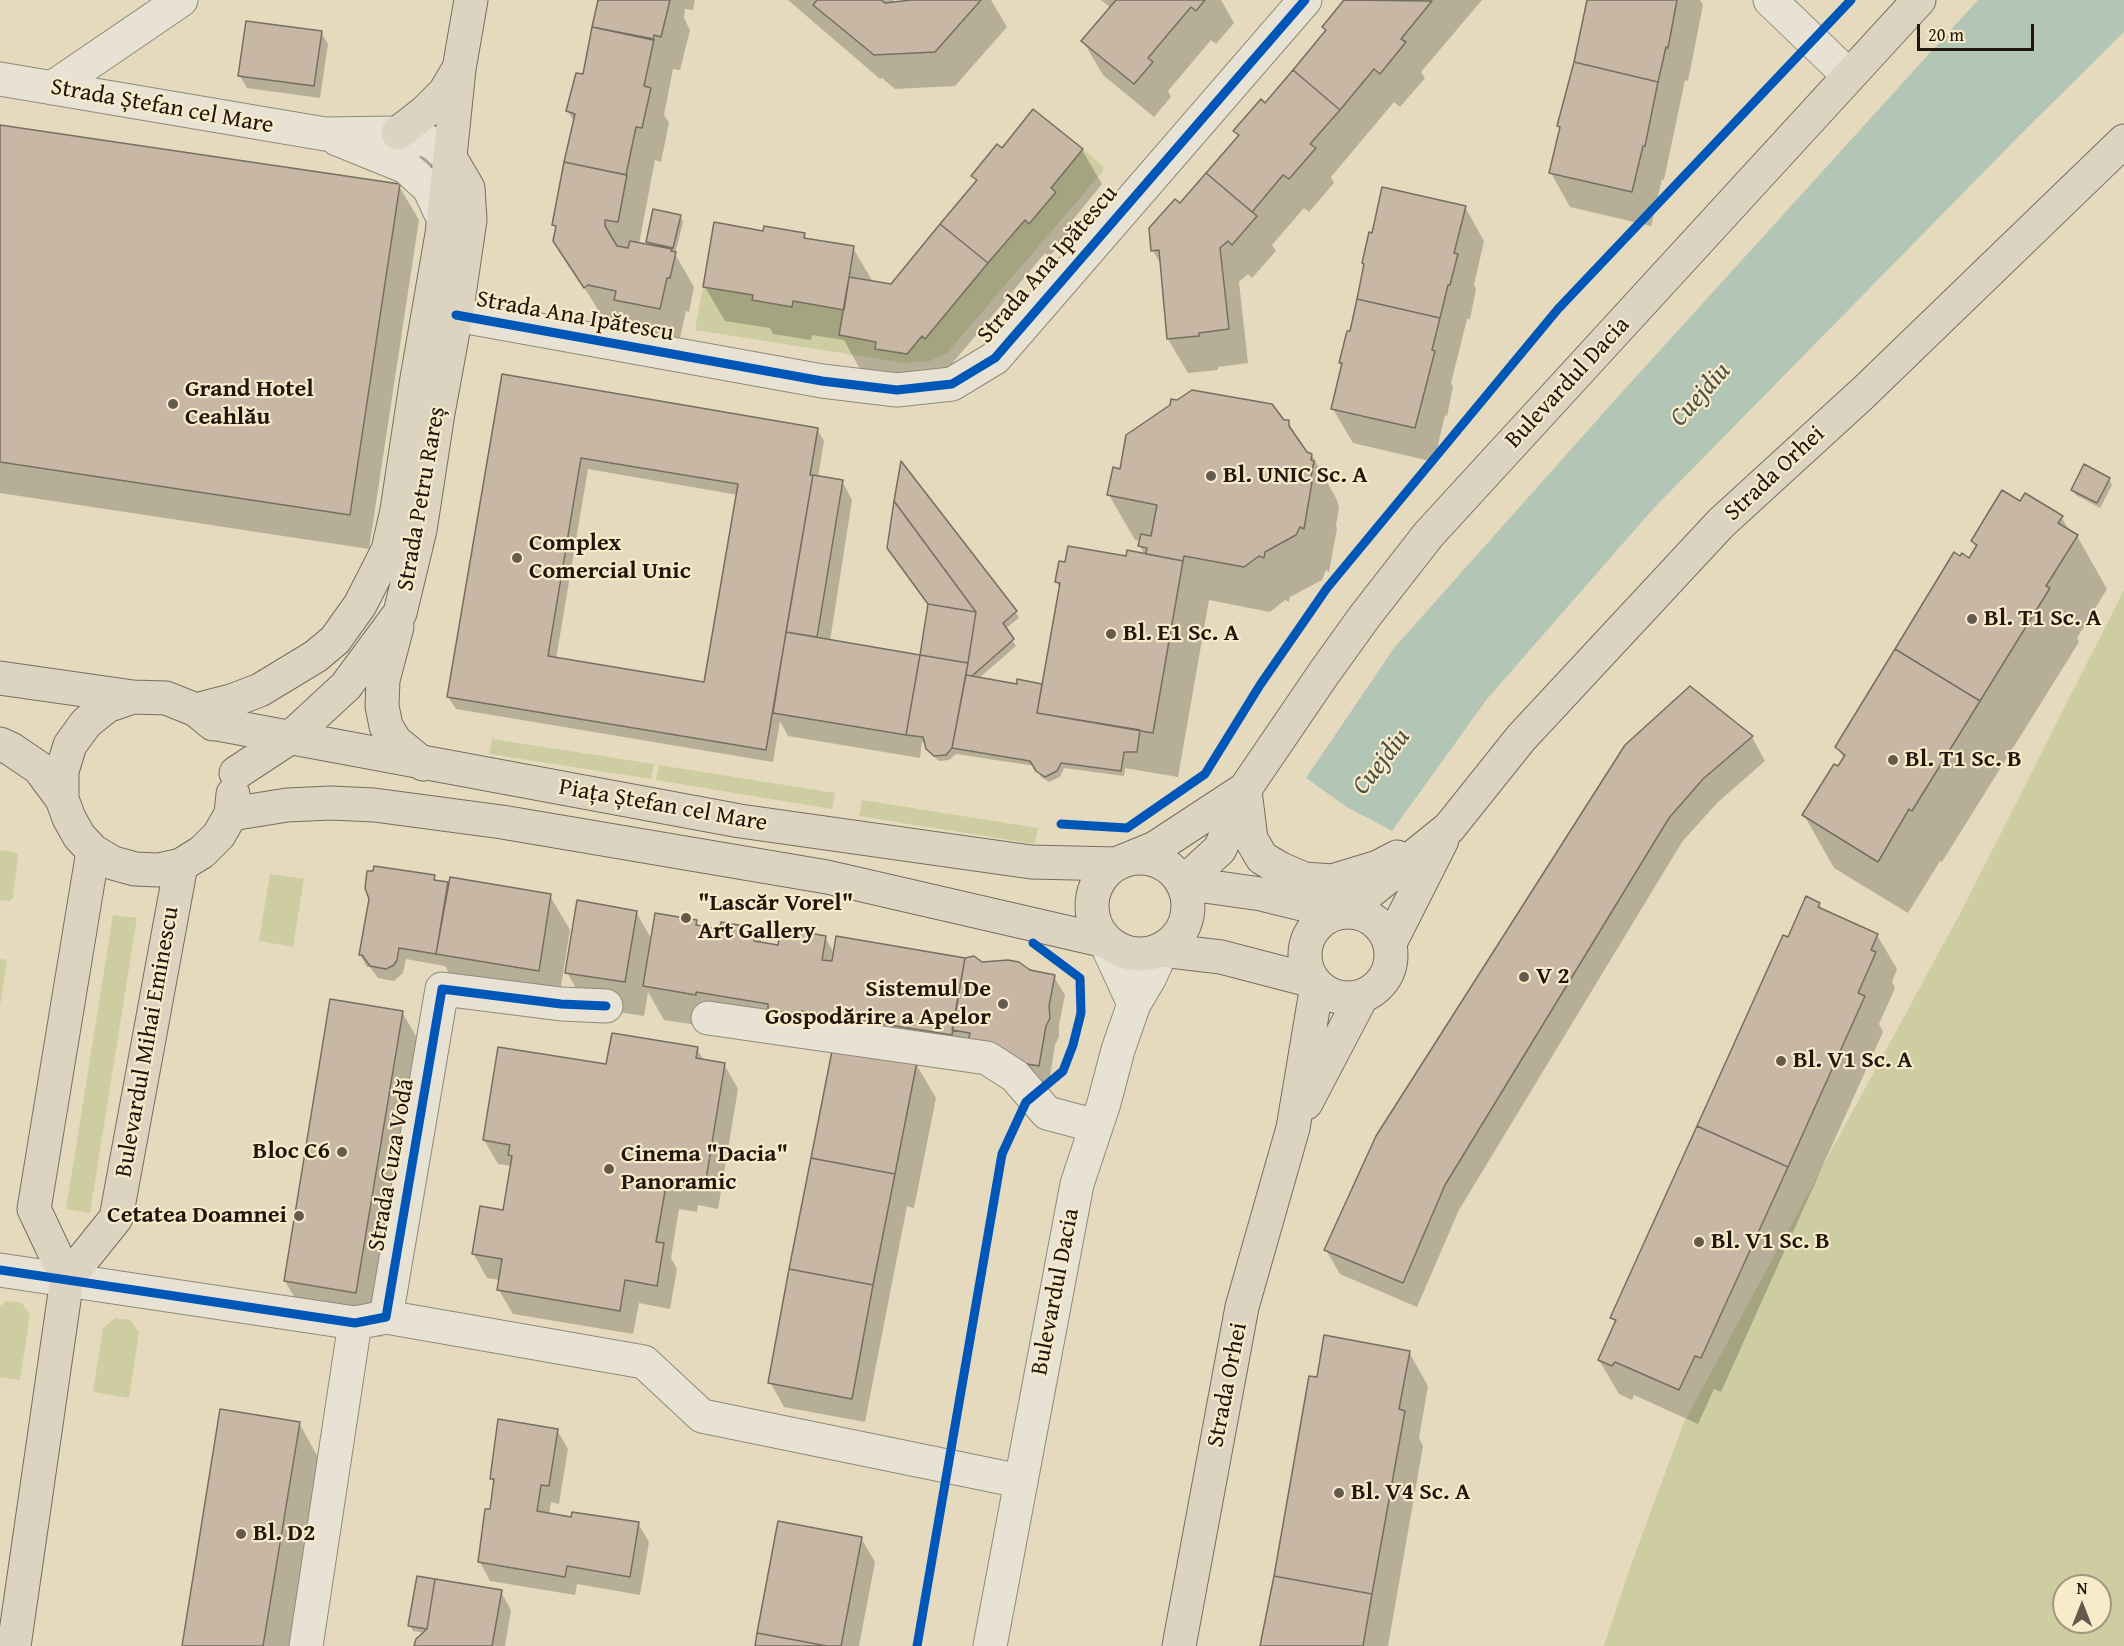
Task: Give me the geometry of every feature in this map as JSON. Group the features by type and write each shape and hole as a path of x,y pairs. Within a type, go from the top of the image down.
{"main road":[{"name":"Strada Petru Rareș","path":"204,716 231,701 260,690 316,656 335,640 360,605 388,550 397,510 443,218 459,69 471,0"},
{"name":"Bulevardul Dacia","path":"1183,883 1220,849 1245,789 1344,645 1429,534 1919,0"},
{"path":"398,133 425,112 445,92 459,69"},
{"name":"Strada Orhei","path":"1390,943 1449,828 1521,738 1721,523 1871,386 2124,141"},
{"name":"Strada Petru Rareș","path":"236,773 291,737 346,686 400,613 420,530 470,220 468,188 450,159"},
{"path":"400,613 383,680 382,706 386,726 395,741 423,764"},
{"path":"0,678 134,698 166,698 204,716 224,738 236,773 231,814 219,835 202,852 181,865 158,870 135,869 113,863 93,851 79,836 62,799 39,768 0,744"},
{"path":"62,799 62,771 70,745 80,730 108,706 134,698"},
{"name":"Piața Ștefan cel Mare","path":"204,716 291,737 423,764 740,821 1031,862 1116,864"},
{"path":"1245,789 1251,839 1262,858 1304,879 1332,880 1378,867 1449,828"},
{"name":"Bulevardul Dacia","path":"1116,864 1155,848 1245,789"},
{"name":"Piața Ștefan cel Mare","path":"231,814 288,805 331,803 374,805 502,822 827,877 1105,941"},
{"name":"Strada Orhei","path":"1342,912 1449,828"},
{"path":"14,1646 67,1279 34,1209 93,851"},
{"path":"1162,950 1174,941 1184,928 1188,913 1188,898 1183,883 1174,871 1161,862 1146,858 1131,858 1116,864 1100,879 1091,900 1091,915 1105,941 1117,950 1132,954 1147,954 1162,950 1221,957 1315,983 1330,994 1346,998 1362,996 1374,990 1383,981 1391,963 1390,943 1384,930 1374,920 1361,913 1342,912 1261,894 1183,883"},
{"name":"Bulevardul Mihai Eminescu","path":"67,1279 116,1218 181,865"},
{"path":"1315,983 1307,968 1304,954 1307,940 1324,918 1342,912"},
{"name":"Strada Orhei","path":"1179,1646 1242,1307 1293,1128 1315,983"},
{"name":"Strada Orhei","path":"1293,1128 1362,996"}],"street":[{"path":"52,88 180,0"},
{"name":"Strada Ana Ipătescu","path":"456,315 822,381 897,390 952,384 995,358 1305,0"},
{"path":"1770,0 1848,75"},
{"name":"Strada Ștefan cel Mare","path":"0,79 325,134 398,133 434,142 450,159"},
{"name":"Strada Ștefan cel Mare","path":"325,134 406,167 429,188 443,218"},
{"path":"1105,941 1134,1004"},
{"name":"Bulevardul Dacia","path":"990,1646 1077,1184 1134,1004 1162,950"},
{"name":"Strada Cuza Vodă","path":"386,1317 442,989 561,1004 606,1006"},
{"path":"708,1018 987,1058 1015,1076 1047,1113 1096,1126"},
{"path":"0,1270 355,1323 386,1317 644,1362 702,1416 1020,1481"},
{"path":"306,1646 355,1323"}],"green space":[{"path":"1083,149 1103,166 1103,171 947,353 930,361 905,363 695,330 703,287 753,295 752,300 792,307 793,301 844,310 839,335 876,342 875,349 907,354 922,336 925,338 1025,220 1029,223 1056,192 1051,188"},
{"path":"2124,590 2124,1646 1604,1646 1631,1565 1684,1422 1963,908"},
{"path":"492,739 654,764 651,779 489,754"},
{"path":"659,765 835,793 832,809 656,780"},
{"path":"862,800 1038,828 1035,844 859,816"},
{"path":"0,850 14,852 18,855 13,898 10,901 0,900"},
{"path":"270,874 304,879 293,947 259,941"},
{"path":"113,915 137,918 90,1213 66,1209"},
{"path":"0,959 7,960 0,1007"},
{"path":"7,1301 22,1303 30,1315 20,1380 0,1377 0,1306"},
{"path":"115,1318 130,1320 139,1332 129,1398 93,1392 103,1328"}],"water":[{"name":"Cuejdiu","path":"1978,0 2124,0 2124,32 1653,509 1487,699 1392,831 1347,807 1306,778 1394,648 1623,391"}],"building":[{"path":"598,0 670,0 661,37 654,35 653,40 592,27"},
{"path":"817,0 881,0 885,3 911,0 981,0 935,52 874,55 813,5"},
{"path":"1116,0 1205,0 1196,11 1191,7 1148,58 1153,62 1134,84 1081,41"},
{"path":"1344,0 1432,1 1401,39 1406,42 1380,74 1374,69 1340,110 1293,70 1326,30 1322,27"},
{"path":"1587,0 1677,0 1668,48 1666,47 1658,82 1574,62"},
{"path":"246,21 322,31 314,86 238,76"},
{"path":"592,27 654,39 644,86 651,88 642,128 636,127 626,175 564,162 575,114 566,111 576,73 583,74"},
{"path":"1574,62 1658,82 1645,146 1643,146 1632,192 1549,173 1560,127 1557,126"},
{"path":"1293,70 1340,110 1310,144 1316,148 1289,179 1283,175 1252,212 1206,173 1239,135 1233,131 1261,99 1265,103"},
{"path":"1033,109 1083,149 1051,188 1056,192 1029,224 1025,220 988,263 940,224 977,180 971,176 997,144 1002,148"},
{"path":"0,125 400,184 350,515 0,462"},
{"path":"564,162 627,175 618,222 605,220 605,226 617,246 628,248 630,241 672,249 671,251 676,252 660,309 614,300 616,291 588,285 584,288 553,241 556,226 552,225"},
{"path":"1206,173 1257,216 1232,245 1228,241 1220,248 1229,329 1199,333 1199,336 1167,339 1159,250 1151,251 1149,228 1175,199 1180,203"},
{"path":"1382,187 1466,206 1454,253 1458,254 1440,318 1357,299 1364,264 1362,263 1369,232 1372,233"},
{"path":"653,209 681,215 673,248 646,242"},
{"path":"714,222 763,231 764,226 805,233 804,238 854,246 844,310 793,301 792,307 752,300 753,295 703,287"},
{"path":"940,224 988,263 925,339 922,336 907,354 875,349 876,342 839,335 849,277 891,284"},
{"path":"1357,299 1440,318 1432,350 1435,351 1415,428 1331,409 1342,363 1339,363 1347,331 1350,331"},
{"name":"Complex Comercial Unic","path":"502,374 818,428 810,475 813,475 766,750 447,697","holes":["581,458 738,484 704,682 548,656"]},
{"name":"Bl. UNIC Sc. A","path":"1192,390 1272,404 1284,420 1289,420 1289,426 1307,452 1312,454 1311,460 1314,461 1310,482 1312,482 1304,529 1300,527 1296,535 1265,552 1264,558 1259,556 1244,567 1184,556 1183,561 1146,554 1147,548 1138,546 1141,534 1151,536 1157,505 1107,495 1113,467 1120,469 1126,435 1170,405 1171,399 1177,400"},
{"path":"901,461 1017,611 1003,623 1014,639 972,676 966,675 976,612 894,501"},
{"path":"2084,464 2110,478 2097,503 2071,490"},
{"path":"813,475 843,480 817,637 786,632"},
{"name":"Bl. T1 Sc. A","path":"2002,490 2020,501 2025,493 2063,516 2058,523 2078,535 2046,586 2050,588 1980,701 1895,649 1954,552 1960,556 1962,553 1969,558 1977,545 1971,541"},
{"path":"894,501 976,612 928,604 887,548"},
{"name":"Bl. E1 Sc. A","path":"1068,546 1126,556 1127,550 1183,561 1153,733 1037,713 1060,583 1055,582 1059,561 1065,562"},
{"path":"928,604 976,612 968,663 920,655"},
{"path":"786,632 920,655 906,735 773,713"},
{"name":"Bl. T1 Sc. B","path":"1895,649 1980,701 1912,811 1909,809 1878,862 1802,815 1834,764 1838,766 1845,755 1835,747"},
{"path":"920,655 968,663 952,748 946,755 934,756 926,749 923,737 906,735"},
{"path":"966,675 1017,684 1017,679 1042,684 1037,713 1140,730 1137,752 1124,752 1121,771 1061,763 1057,771 1045,777 1036,771 1030,761 952,748"},
{"name":"V 2","path":"1690,686 1753,736 1703,779 1669,818 1445,1185 1403,1283 1324,1250 1376,1136 1625,745"},
{"path":"374,866 435,875 434,880 448,882 436,954 399,948 394,965 386,969 370,966 362,955 359,955 369,899 365,888 367,871 373,871"},
{"path":"450,877 551,894 539,971 436,954"},
{"name":"Bl. V1 Sc. A","path":"1806,896 1820,903 1818,907 1878,934 1871,950 1876,952 1858,993 1865,996 1788,1167 1697,1126 1783,935 1788,937"},
{"path":"577,900 637,911 625,982 565,973"},
{"path":"655,913 697,920 696,925 719,929 721,922 756,928 754,941 778,945 781,928 826,936 822,960 832,961 836,936 965,958 952,1035 802,1011 801,1015 768,1010 768,1004 643,986"},
{"path":"974,956 982,962 1008,960 1019,962 1030,970 1055,975 1049,1006 1050,1018 1046,1026 1039,1066 998,1059 968,1043 970,1033 952,1030 965,958"},
{"name":"Bloc C6","path":"330,999 403,1011 356,1293 284,1281"},
{"name":"Cinema \"Dacia\" Panoramic","path":"612,1033 698,1047 696,1058 725,1063 705,1186 685,1182 683,1188 666,1186 656,1242 664,1243 657,1286 625,1280 620,1311 497,1290 502,1259 472,1254 480,1206 503,1210 512,1156 508,1155 510,1145 483,1140 498,1047 606,1064"},
{"path":"833,1046 917,1062 895,1174 811,1158"},
{"name":"Bl. V1 Sc. B","path":"1697,1126 1788,1167 1701,1358 1695,1356 1679,1390 1615,1362 1612,1366 1598,1360 1616,1320 1610,1318"},
{"path":"811,1158 895,1174 873,1285 789,1269"},
{"path":"789,1269 873,1285 852,1399 768,1383"},
{"name":"Bl. V4 Sc. A","path":"1324,1335 1410,1351 1399,1409 1405,1411 1372,1594 1274,1576 1309,1376 1317,1377"},
{"name":"Bl. D2","path":"220,1409 300,1422 263,1646 182,1646"},
{"path":"498,1419 558,1429 549,1486 541,1485 537,1511 571,1517 572,1512 639,1522 630,1577 567,1566 565,1577 478,1562 485,1509 490,1509 494,1479 490,1479"},
{"path":"778,1521 862,1537 841,1646 827,1646 757,1633"},
{"path":"417,1576 435,1579 427,1629 408,1626"},
{"path":"1274,1576 1372,1594 1363,1646 1260,1646"},
{"path":"435,1579 502,1590 492,1646 414,1646 416,1639 427,1629"},
{"path":"757,1633 827,1646 755,1646"}],"cycle path":[{"path":"456,315 822,381 897,390 952,384 995,358 1305,0"},
{"path":"1061,824 1127,828 1205,774 1260,685 1327,588 1558,309 1851,0"},
{"path":"917,1646 1002,1154 1026,1102 1063,1071 1073,1045 1081,1013 1080,978 1033,943"},
{"path":"0,1270 355,1323 386,1317 442,989 561,1004 606,1006"}],"place":[{"name":"Grand Hotel Ceahlău","path":"173,404"},
{"name":"Bl. UNIC Sc. A","path":"1211,476"},
{"name":"Complex Comercial Unic","path":"517,558"},
{"name":"Bl. T1 Sc. A","path":"1972,619"},
{"name":"Bl. E1 Sc. A","path":"1111,634"},
{"name":"Bl. T1 Sc. B","path":"1893,760"},
{"name":"\"Lascăr Vorel\" Art Gallery","path":"686,918"},
{"name":"V 2","path":"1524,977"},
{"name":"Sistemul De Gospodărire a Apelor","path":"1003,1004"},
{"name":"Bl. V1 Sc. A","path":"1781,1061"},
{"name":"Bloc C6","path":"342,1152"},
{"name":"Cinema \"Dacia\" Panoramic","path":"609,1169"},
{"name":"Cetatea Doamnei","path":"299,1216"},
{"name":"Bl. V1 Sc. B","path":"1699,1242"},
{"name":"Bl. V4 Sc. A","path":"1339,1493"},
{"name":"Bl. D2","path":"241,1534"}]}
